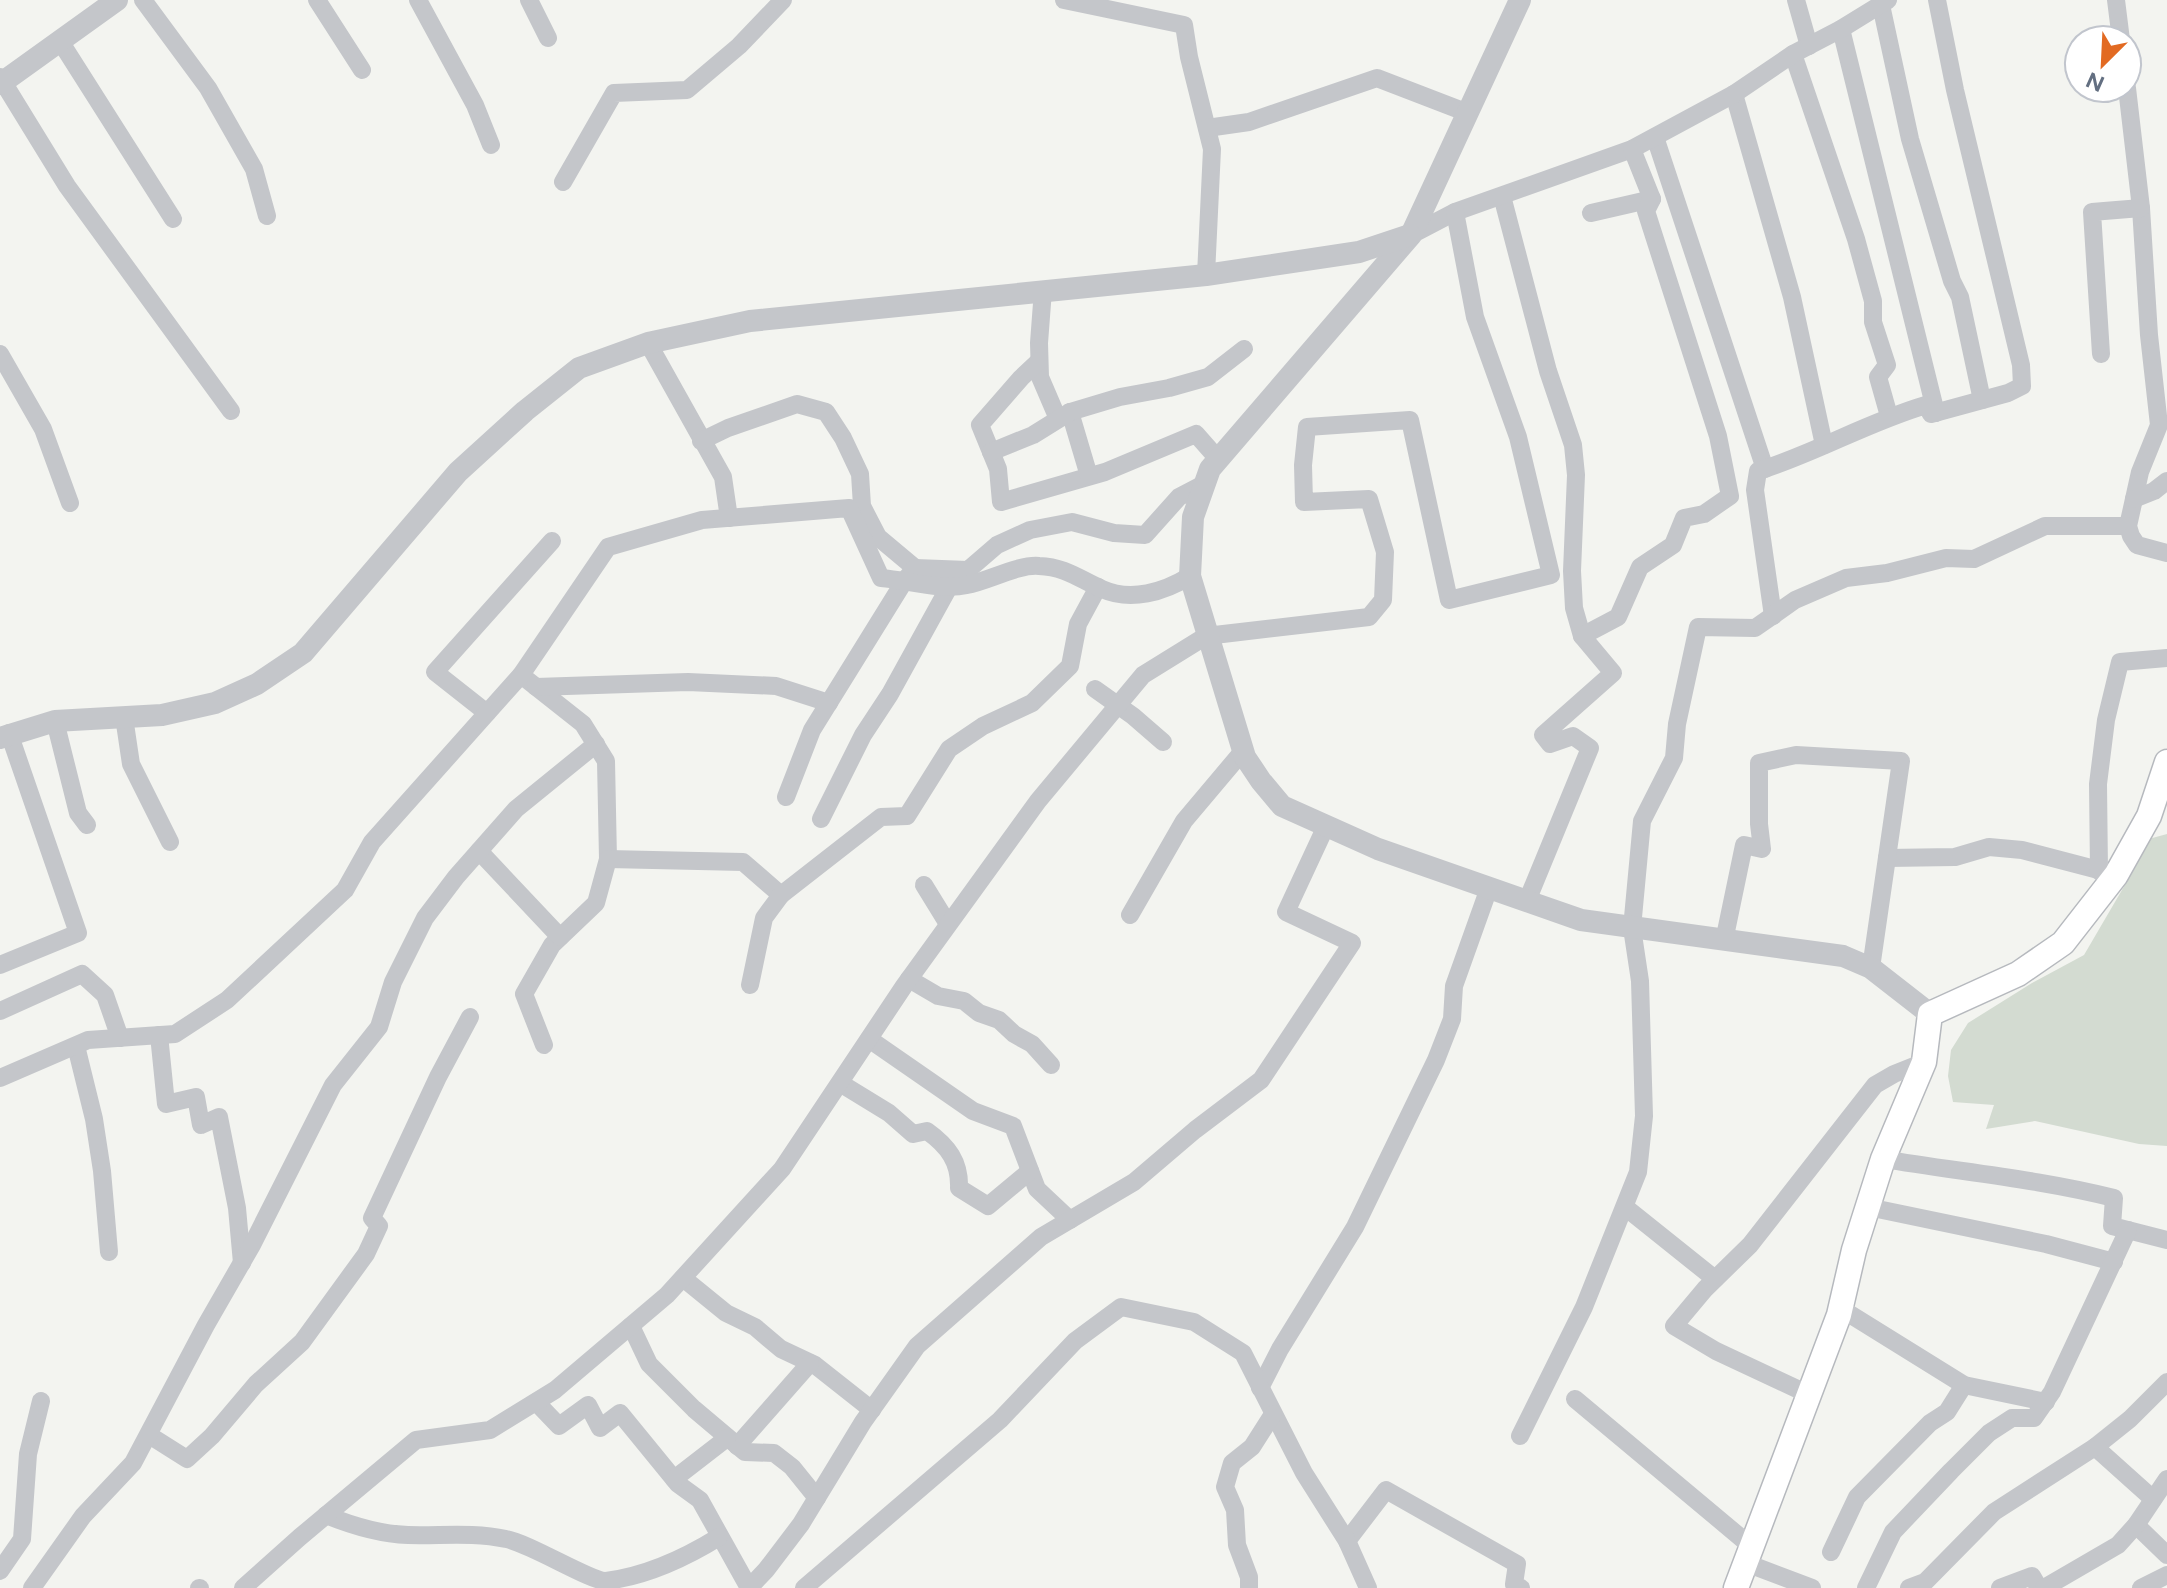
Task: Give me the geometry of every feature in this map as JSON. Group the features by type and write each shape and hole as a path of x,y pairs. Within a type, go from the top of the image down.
{"main road":[{"path":"1736,1588 1840,1308 1883,1159 1924,1062 1930,1014 2018,974 2063,943 2108,873 2158,814 2167,762"}],"street":[{"path":"117,0 1,80 67,186 231,411"},
{"path":"143,0 208,88 254,169 267,216"},
{"path":"317,0 362,70"},
{"path":"418,0 475,105 491,145"},
{"path":"529,0 548,38"},
{"path":"563,182 614,93 687,90 739,46 783,0"},
{"path":"1064,0 1184,25 1212,149 1206,275"},
{"path":"1520,0 1411,235 1218,459 1202,485 1193,517 1190,576 1243,751 1261,781 1282,806 1378,849 1581,920 1843,956 1871,968 1930,1014"},
{"path":"1796,0 1801,50 1873,301 1873,322 1887,365 1878,377 1889,416"},
{"path":"1773,616 1755,490 1758,471 1889,416 1926,405 1931,414 1936,413 2022,386 2021,365 1937,0"},
{"path":"2116,0 2119,24"},
{"path":"0,965 78,933 4,736 55,721 162,715 215,703 257,684 303,653 458,472 515,420 579,368 648,343 750,321 1206,275 1359,252 1411,235 1455,212 1632,149 1734,94 1801,50 1885,2 1910,139 1952,281 1960,297 1982,400"},
{"path":"1841,29 1936,413"},
{"path":"60,41 173,219"},
{"path":"1207,128 1249,122 1377,78 1468,113"},
{"path":"1734,94 1792,297 1824,445"},
{"path":"2129,104 2159,425 2140,472 2128,526 2137,545 2167,553"},
{"path":"1655,137 1765,469"},
{"path":"1582,636 1618,617 1640,567 1673,545 1684,518 1704,514 1730,496 1718,436 1646,211 1652,199 1632,149"},
{"path":"1502,196 1548,371 1573,445 1576,512 1572,571 1574,608 1582,636 1613,673 1543,735 1550,744 1573,736 1590,748 1527,901"},
{"path":"1591,213 1652,199"},
{"path":"2101,354 2092,212 2141,208"},
{"path":"243,1588 416,1440 490,1430 555,1390 683,1278 782,1169 948,924 1038,801 1143,675 1206,636 1369,617 1383,600 1385,552 1369,499 1304,502 1303,465 1307,427 1410,420 1449,600 1551,575 1518,437 1475,317 1455,212"},
{"path":"1043,290 1040,377 1064,416 1089,476"},
{"path":"648,343 723,477 729,518"},
{"path":"991,452 1033,435 1064,416 1120,397 1208,377 1244,349"},
{"path":"0,354 43,429 70,503"},
{"path":"1039,361 980,425 998,469 1001,502 1119,467 1196,434 1218,459"},
{"path":"701,441 728,428 797,404 826,412 843,438 860,474 862,506 878,537 910,574 949,587 965,586 1036,565 1072,572 1098,587 1139,597 1178,584 1190,576"},
{"path":"2134,499 2154,491 2167,481"},
{"path":"0,1078 88,1040 175,1034 227,1000 345,890 372,842 487,713 528,681 608,547 702,520 849,508 881,578 968,570 997,545 1030,530 1072,522 1114,533 1145,535 1179,497 1202,485"},
{"path":"1520,1436 1584,1307 1638,1172 1644,1116 1640,981 1632,928 1642,821 1674,758 1677,724 1698,627 1755,628 1795,600 1846,578 1887,573 1946,558 1974,559 2045,526 2128,526"},
{"path":"487,713 435,672 552,541"},
{"path":"786,797 812,730 910,574"},
{"path":"821,819 863,735 890,694 949,587"},
{"path":"750,985 764,918 781,895 881,817 907,816 949,749 983,726 1032,703 1070,666 1078,624 1098,587"},
{"path":"1887,858 1955,857 1989,847 2022,850 2108,873 2098,784 2106,720 2120,662 2167,658"},
{"path":"528,681 776,686 829,703"},
{"path":"528,681 583,724 606,761 608,859 596,903 552,945 524,994 544,1045"},
{"path":"1095,689 1163,742"},
{"path":"124,717 131,764 170,842"},
{"path":"55,721 78,813 87,825"},
{"path":"32,1588 83,1516 133,1463 242,1263 333,1085 379,1027 393,982 425,918 516,809 596,744"},
{"path":"1130,915 1184,821 1243,751"},
{"path":"1724,941 1744,845 1762,849 1759,763 1796,755 1901,761 1871,968"},
{"path":"536,1402 559,1426 588,1405 600,1428 620,1413 674,1479 700,1500 749,1588 801,1524 872,1410 917,1346 1041,1237 1134,1182 1261,1080 1352,943 1286,912 1326,826"},
{"path":"479,851 560,937"},
{"path":"608,859 743,862 781,895"},
{"path":"924,885 948,924"},
{"path":"1260,1388 1280,1349 1355,1227 1436,1060 1452,1019 1454,986 1489,888"},
{"path":"0,1011 82,974 105,995 120,1038"},
{"path":"909,979 938,996 964,1001 979,1013 999,1020 1014,1034 1032,1044 1051,1065"},
{"path":"149,1435 187,1459 212,1436 256,1384 302,1342 366,1254 379,1226 372,1218 438,1077 470,1017"},
{"path":"159,1035 166,1104 196,1097 201,1125 219,1117 237,1208 242,1263"},
{"path":"869,1039 973,1111 1013,1126 1037,1189 1070,1220"},
{"path":"76,1046 94,1119 109,1252"},
{"path":"1810,1395 1716,1351 1674,1326 1750,1245 1875,1085 1924,1062"},
{"path":"840,1083 889,1113 913,1134 927,1131 946,1144 960,1172 959,1188 988,1206 1030,1171"},
{"path":"1883,1159 2065,1186 2114,1198 2112,1226 2167,1240"},
{"path":"1625,1207 1715,1279"},
{"path":"1868,1207 2046,1244 2114,1262"},
{"path":"1866,1588 1893,1532 1924,1498 1989,1433 2012,1418 2034,1418 2046,1402 2128,1230"},
{"path":"683,1278 726,1313 755,1327 781,1349 810,1363 872,1410"},
{"path":"804,1588 1000,1420 1075,1341 1121,1307 1194,1322 1243,1353 1304,1473 1347,1541 1368,1588"},
{"path":"1840,1308 1964,1385 2046,1402"},
{"path":"631,1326 649,1364 732,1442 745,1452 774,1453 792,1467 817,1498"},
{"path":"674,1479 732,1442 810,1363"},
{"path":"1909,1588 1925,1582 1994,1512 2095,1447 2130,1419 2167,1382"},
{"path":"1831,1552 1857,1497 1930,1423 1947,1412 1964,1385"},
{"path":"1575,1399 1749,1555 1812,1588"},
{"path":"0,1571 22,1539 28,1454 41,1401"},
{"path":"1249,1588 1249,1577 1237,1545 1235,1510 1225,1487 1232,1463 1252,1447 1273,1414"},
{"path":"2095,1447 2153,1499"},
{"path":"2000,1588 2032,1576 2042,1588 2118,1545 2136,1525 2167,1479"},
{"path":"1347,1541 1386,1490 1517,1564 1514,1584 1521,1588"},
{"path":"326,1515 362,1529 407,1535 451,1534 508,1539 602,1582 652,1571 719,1537"},
{"path":"2136,1525 2167,1555"},
{"path":"2141,1588 2167,1575"}],"shaded area":[{"path":"2167,834 2167,1146 2139,1144 2035,1121 1986,1129 1994,1105 1953,1102 1948,1076 1951,1050 1968,1023 2084,955 2136,866 2145,840"}]}
